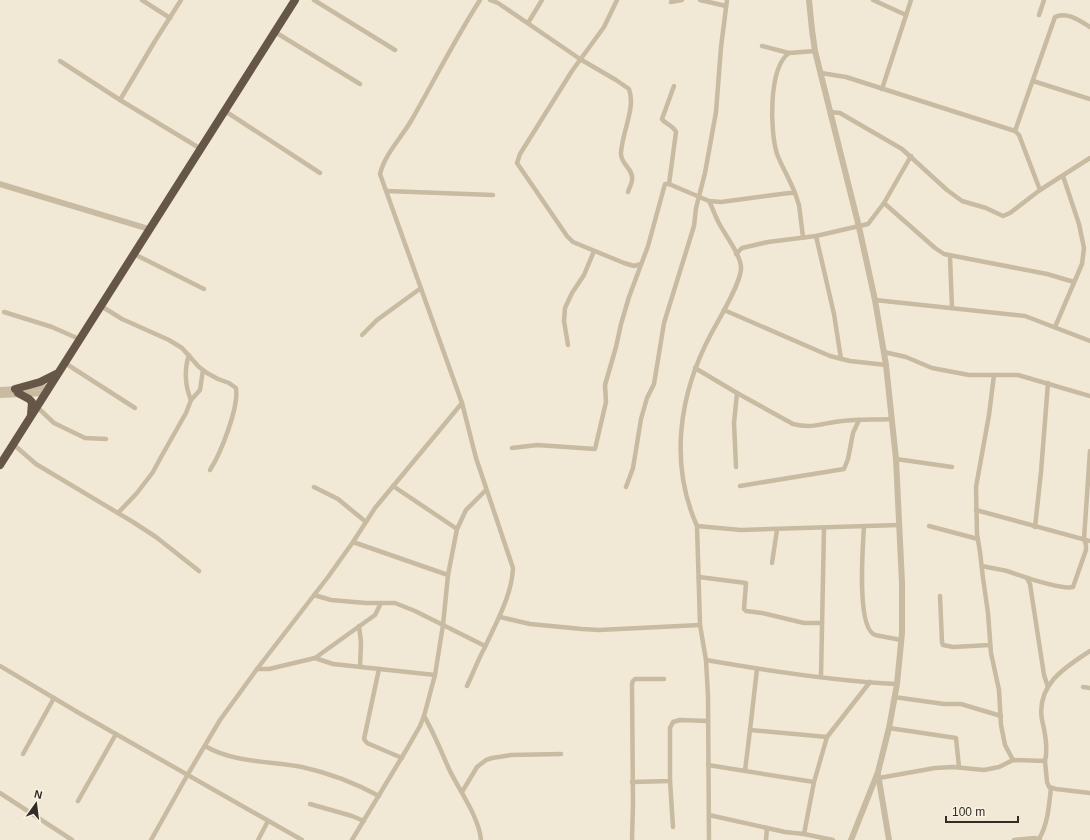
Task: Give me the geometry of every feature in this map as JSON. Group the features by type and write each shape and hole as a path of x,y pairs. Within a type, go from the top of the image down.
{"highway":[{"path":"0,465 295,0"},
{"path":"17,391 44,381 59,371"},
{"path":"17,391 32,402 30,419"}],"street":[{"path":"142,0 170,18"},
{"path":"120,100 181,0"},
{"path":"314,0 395,50"},
{"path":"467,686 500,617 513,576 513,568 486,490 462,403 380,174 382,167 410,122 463,26 480,0"},
{"path":"490,0 498,2 580,59 629,88 632,103 625,128 621,153 622,161 632,175 632,181 628,192"},
{"path":"528,22 542,0"},
{"path":"617,0 604,27 580,59 520,154 517,164 567,236 573,242 624,263 634,266 641,264"},
{"path":"671,2 682,0"},
{"path":"700,0 726,6"},
{"path":"626,487 633,468 641,419 647,398 654,384 664,323 689,245 705,173 716,112 721,47 727,0"},
{"path":"809,0 815,51 859,227 875,300 886,365 896,459 902,583 901,640 897,684 879,775 851,840"},
{"path":"873,0 906,15"},
{"path":"882,89 911,0"},
{"path":"1038,15 1044,0"},
{"path":"1015,131 1055,17 1059,15 1066,15 1090,27"},
{"path":"275,32 360,84"},
{"path":"762,46 789,53 815,51"},
{"path":"789,53 781,62 775,80 773,116 774,140 778,154 799,205 803,237"},
{"path":"60,62 201,149"},
{"path":"820,72 846,77 1015,131 1019,135 1040,190"},
{"path":"1033,81 1090,99"},
{"path":"670,184 676,132 662,118 674,86"},
{"path":"225,111 320,173"},
{"path":"830,112 840,114 856,122 902,149 962,201 986,208 1000,215 1010,213 1040,190 1090,158"},
{"path":"736,254 742,248 768,242 816,236 868,224 884,203 911,156"},
{"path":"1055,327 1082,264 1084,248 1084,241 1063,176"},
{"path":"0,184 150,229"},
{"path":"512,448 538,445 595,449 606,402 605,385 629,297 655,225 666,184 670,184 709,201 721,202 795,193"},
{"path":"387,191 493,194"},
{"path":"709,201 720,226 731,242 741,268 740,275 724,310 704,347 695,368 684,412 680,441 680,462 686,494 697,526 700,625 706,660 709,840"},
{"path":"884,203 942,253 950,256 1047,274 1074,282"},
{"path":"816,236 834,314 841,359"},
{"path":"731,242 742,248"},
{"path":"568,345 564,320 565,308 572,293 584,275 594,251"},
{"path":"134,254 204,289"},
{"path":"950,256 952,308"},
{"path":"362,335 377,320 421,288"},
{"path":"875,300 1025,316 1090,341"},
{"path":"101,306 122,319 169,340 190,355 203,370 218,380 234,385 236,392 230,422 214,464 210,470"},
{"path":"724,310 841,359 886,365"},
{"path":"4,312 52,327 79,340"},
{"path":"884,352 906,357 922,365 941,370 969,375 994,376 1014,374 1090,396"},
{"path":"190,355 186,363 186,375 188,393 191,400"},
{"path":"65,363 135,408"},
{"path":"695,368 793,424 813,427 842,421 892,419"},
{"path":"118,513 137,494 153,472 186,413 191,400 200,390 203,370"},
{"path":"994,376 989,415 976,487 976,510 991,653 999,690 1001,725 1005,745 1013,760"},
{"path":"1034,527 1041,472 1048,383"},
{"path":"0,390 48,390"},
{"path":"0,395 17,391"},
{"path":"736,467 734,423 737,393"},
{"path":"151,840 220,720 353,542 375,508 462,403"},
{"path":"37,407 54,423 85,438 106,439"},
{"path":"740,486 844,469 846,466 853,433 859,420"},
{"path":"13,444 36,464 156,537 199,571"},
{"path":"982,566 1068,588 1073,587 1086,550 1084,539 1090,450"},
{"path":"896,459 952,467"},
{"path":"393,486 457,529"},
{"path":"314,487 338,499 366,522"},
{"path":"352,840 402,758 424,716 435,675 443,625 448,575 457,529 466,510 486,490"},
{"path":"976,510 1090,541"},
{"path":"697,526 741,530 777,530 898,525"},
{"path":"864,526 862,572 863,599 867,627 872,634 901,640"},
{"path":"929,526 978,539"},
{"path":"821,677 824,528"},
{"path":"772,563 777,530"},
{"path":"353,542 448,575"},
{"path":"699,577 746,583 744,609 746,611 762,613 804,623 822,623"},
{"path":"1028,578 1044,675 1048,687"},
{"path":"1030,584 1035,580"},
{"path":"314,595 331,600 366,603 395,603 415,611 485,646"},
{"path":"940,596 943,645 953,647 990,645"},
{"path":"257,669 269,669 315,658 375,615 381,603"},
{"path":"500,617 530,624 600,630 700,625"},
{"path":"359,626 362,642 360,667"},
{"path":"1090,651 1061,670 1054,677 1041,704 1047,782 1051,788 1056,790 1090,793"},
{"path":"315,658 333,664 435,675"},
{"path":"706,660 758,669 821,677 897,684"},
{"path":"0,666 14,676 302,840"},
{"path":"379,669 364,739 367,743 402,758"},
{"path":"745,771 758,669"},
{"path":"632,840 632,684 633,680 635,679 664,679"},
{"path":"804,834 814,782 827,737 870,682"},
{"path":"1084,687 1090,688"},
{"path":"894,697 944,704 961,704 1001,716"},
{"path":"23,754 54,698"},
{"path":"424,716 435,735 450,770 462,792 477,825 481,840"},
{"path":"673,827 670,781 670,728 673,722 680,720 708,721"},
{"path":"889,728 956,738 959,767"},
{"path":"750,730 827,737"},
{"path":"78,801 116,734"},
{"path":"205,746 217,753 233,757 310,769 353,783 379,796"},
{"path":"462,792 476,767 486,760 511,755 561,754"},
{"path":"879,775 942,767 959,767 984,770 999,767 1013,760 1045,761"},
{"path":"708,765 814,782"},
{"path":"879,775 889,840"},
{"path":"632,782 670,781"},
{"path":"1014,840 1036,838 1039,840 1046,820 1051,788"},
{"path":"0,792 72,840"},
{"path":"310,804 364,821"},
{"path":"709,815 785,832 833,840"},
{"path":"258,840 268,821"},
{"path":"766,840 767,828"}]}
